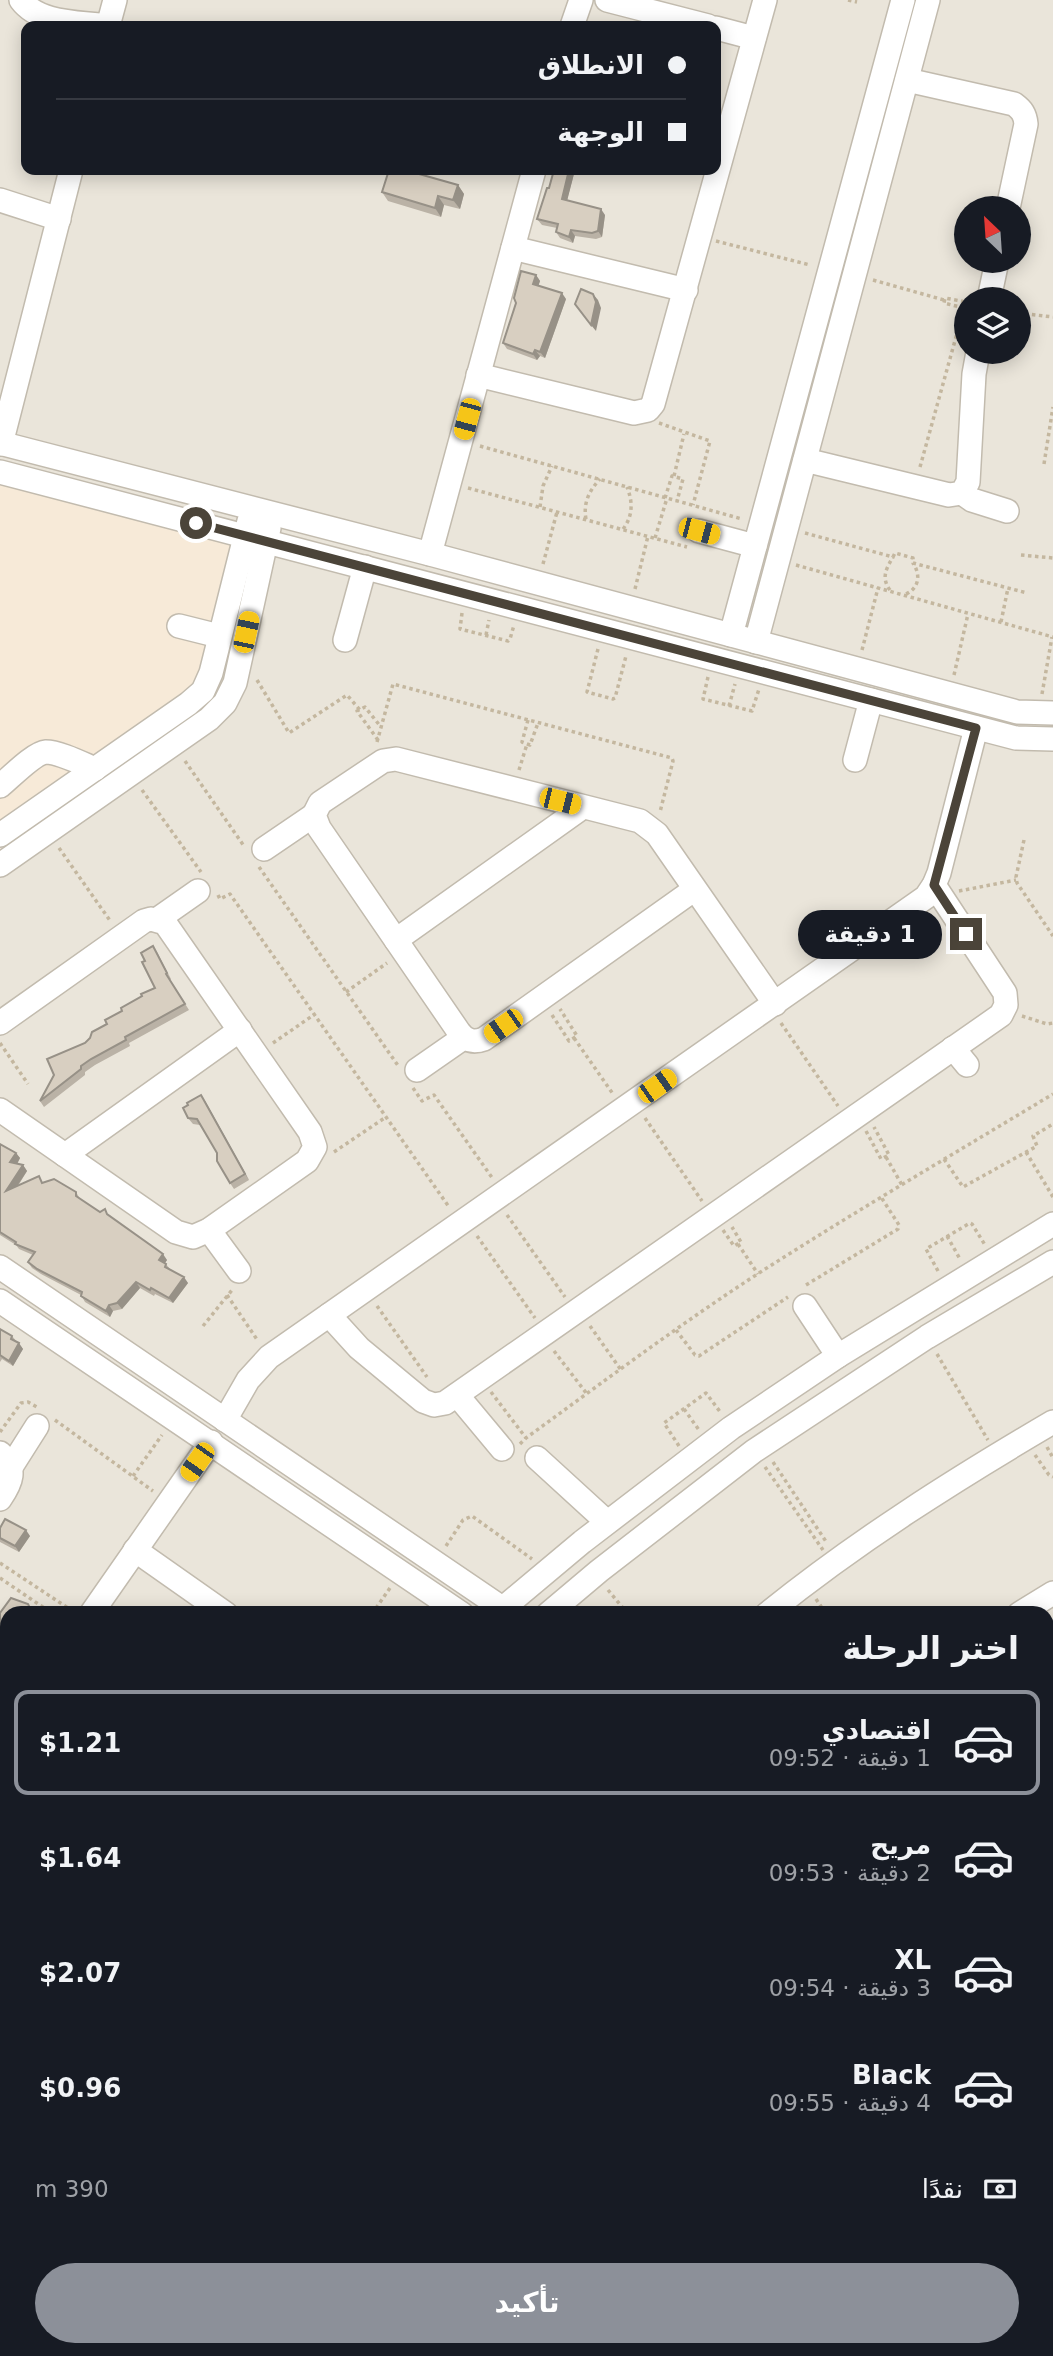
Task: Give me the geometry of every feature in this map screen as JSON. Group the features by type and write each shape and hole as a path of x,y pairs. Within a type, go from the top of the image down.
{"street":[{"path":"21,0 28,9 46,18 69,21"},
{"path":"109,21 115,0"},
{"path":"574,21 581,0"},
{"path":"607,0 689,21"},
{"path":"721,155 765,0"},
{"path":"731,635 903,0"},
{"path":"756,642 928,0"},
{"path":"721,29 754,38"},
{"path":"907,80 1014,104 1021,109 1026,124 1011,196"},
{"path":"870,125 893,131"},
{"path":"70,175 1,444 430,554 1017,712 1046,713"},
{"path":"430,554 533,175"},
{"path":"478,375 634,413 648,410 656,398 716,175"},
{"path":"0,200 59,219"},
{"path":"513,248 686,290"},
{"path":"962,493 968,482 976,364"},
{"path":"805,460 949,495 962,493 972,500 1007,511"},
{"path":"0,472 976,728 1025,739 1053,739"},
{"path":"0,865 209,719 225,703 235,683 241,654 262,511"},
{"path":"695,539 758,535"},
{"path":"0,835 196,698 208,682 219,636 256,538"},
{"path":"345,640 365,567"},
{"path":"179,626 219,636"},
{"path":"855,760 864,698 860,670"},
{"path":"225,1420 254,1371 270,1357 937,890 976,728"},
{"path":"0,786 36,756 45,752 104,763 129,775"},
{"path":"253,850 314,815 320,803 370,769 383,761 396,759 640,821 655,831 773,1005"},
{"path":"400,946 583,807"},
{"path":"314,815 319,828 463,1038 470,1041 484,1039 695,889"},
{"path":"0,1023 144,921 158,919 205,885"},
{"path":"329,1315 359,1348 422,1401 434,1405 451,1399 856,1115 960,1056 1004,1011 1005,993 937,890"},
{"path":"0,1110 176,1231 193,1237 209,1230 312,1155 315,1147 310,1132 165,923 158,919"},
{"path":"65,1155 240,1030"},
{"path":"407,1071 463,1038"},
{"path":"505,1606 547,1569 709,1444 838,1356 1053,1224"},
{"path":"209,1230 239,1271"},
{"path":"557,1606 758,1449 927,1337 1053,1262"},
{"path":"0,1267 435,1563 492,1606"},
{"path":"0,1301 451,1606"},
{"path":"805,1306 838,1356"},
{"path":"105,1372 120,1348"},
{"path":"451,1399 509,1449"},
{"path":"0,1499 11,1483 12,1475 5,1460 43,1418"},
{"path":"777,1606 835,1561 997,1455 1053,1422"},
{"path":"96,1606 211,1442"},
{"path":"531,1448 607,1522"},
{"path":"582,1542 599,1571"},
{"path":"135,1550 215,1606"},
{"path":"1032,1606 1053,1593"}],"path":[{"path":"848,0 857,2"},
{"path":"700,237 830,270"},
{"path":"855,275 944,300 944,303 954,306"},
{"path":"944,300 946,297 954,299"},
{"path":"1031,314 1053,317"},
{"path":"915,486 954,348"},
{"path":"1044,464 1053,407"},
{"path":"648,410 660,424 710,441 693,505"},
{"path":"655,538 684,433"},
{"path":"461,440 693,505 758,535"},
{"path":"540,507 543,486 552,466"},
{"path":"674,476 683,479 677,501"},
{"path":"586,519 585,503 593,486 600,479"},
{"path":"449,483 655,538 695,539"},
{"path":"623,529 632,505 627,487"},
{"path":"538,583 557,512"},
{"path":"786,528 893,557"},
{"path":"630,608 648,536"},
{"path":"891,591 885,578 886,568 895,553 913,558 917,568 918,582 904,595"},
{"path":"1021,555 1053,558"},
{"path":"778,560 1053,637 1046,713"},
{"path":"913,563 1027,593"},
{"path":"860,670 878,588"},
{"path":"1001,622 1008,588"},
{"path":"467,594 460,629 509,640 518,607"},
{"path":"950,694 968,613"},
{"path":"603,630 587,691 613,699 631,637"},
{"path":"241,654 289,733 347,695 377,740"},
{"path":"713,659 703,699 753,711 763,672"},
{"path":"370,769 393,684 672,758 655,831"},
{"path":"359,710 365,707 381,727"},
{"path":"528,720 522,742 527,744 532,744 538,723"},
{"path":"173,744 253,850 346,992 407,1071 422,1101 434,1095 577,1311 621,1370"},
{"path":"513,789 527,744"},
{"path":"129,775 205,885 220,899 230,894 386,1117 587,1394"},
{"path":"48,832 122,937"},
{"path":"1024,840 1016,880 1053,936"},
{"path":"937,890 1016,880"},
{"path":"346,992 400,946"},
{"path":"545,996 577,1036 570,1041 545,996"},
{"path":"773,1005 889,1154 886,1157"},
{"path":"1004,1011 1047,1024 1053,1023"},
{"path":"256,1054 315,1014"},
{"path":"574,1038 713,1216"},
{"path":"0,1043 28,1084"},
{"path":"509,1449 531,1448 587,1394 758,1274 1053,1094"},
{"path":"856,1115 881,1159 886,1157"},
{"path":"312,1155 332,1153 386,1117"},
{"path":"944,1159 963,1187 1038,1145 1033,1136 1053,1124"},
{"path":"1026,1152 1053,1198"},
{"path":"886,1157 902,1185"},
{"path":"948,1288 926,1250 947,1237 972,1224 994,1260"},
{"path":"947,1237 970,1275"},
{"path":"738,1244 758,1274"},
{"path":"366,1290 451,1399"},
{"path":"226,1295 270,1357"},
{"path":"927,1337 997,1455"},
{"path":"481,1378 531,1448"},
{"path":"688,1459 663,1424 684,1409 707,1394 732,1428"},
{"path":"0,1432 21,1403 32,1403 43,1418 169,1502"},
{"path":"684,1409 709,1444"},
{"path":"133,1476 175,1418"},
{"path":"1025,1439 1048,1475 1053,1478"},
{"path":"758,1449 835,1561"},
{"path":"758,1449 835,1561"},
{"path":"435,1563 463,1520 471,1516 547,1569"},
{"path":"0,1563 65,1606"},
{"path":"599,1571 623,1606"},
{"path":"378,1606 402,1572"},
{"path":"0,1578 41,1606"}],"shaded area":[{"path":"0,0 1053,0 1053,1606 0,1606 0,849 200,710 214,696 232,641 0,482"},
{"path":"0,482 254,545 232,641 214,696 200,710 0,849"}],"building":[{"path":"387,175 423,175 458,185 453,200 438,196 435,208 382,192"},
{"path":"553,175 568,175 562,199 601,209 598,231 592,233 571,230 569,237 556,232 558,224 537,219"},
{"path":"521,271 536,275 533,284 562,293 540,352 535,350 533,354 503,343 516,303 514,298"},
{"path":"581,289 593,294 596,302 591,325 575,304"},
{"path":"153,946 166,974 185,1004 91,1059 40,1101 54,1075 47,1059 85,1043 92,1032 107,1024 105,1020 122,1011 121,1008 142,996 141,994 155,988 142,962 145,961 141,953"},
{"path":"201,1095 245,1174 230,1183 217,1161 217,1153 197,1119 188,1118 183,1108"},
{"path":"0,1144 16,1153 10,1162 23,1165 6,1191 39,1176 42,1183 54,1179 76,1192 76,1196 100,1212 105,1209 107,1214 163,1254 159,1260 166,1264 165,1267 184,1277 169,1298 136,1282 117,1303 109,1305 106,1311 81,1296 82,1292 28,1262 35,1252 15,1244 16,1242 0,1232"},
{"path":"0,1329 19,1343 9,1361 0,1355"},
{"path":"5,1519 26,1530 15,1546 0,1538 0,1528"},
{"path":"11,1598 29,1606 5,1606"}],"route":[{"path":"196,523 976,728 934,885 966,934"}]}
